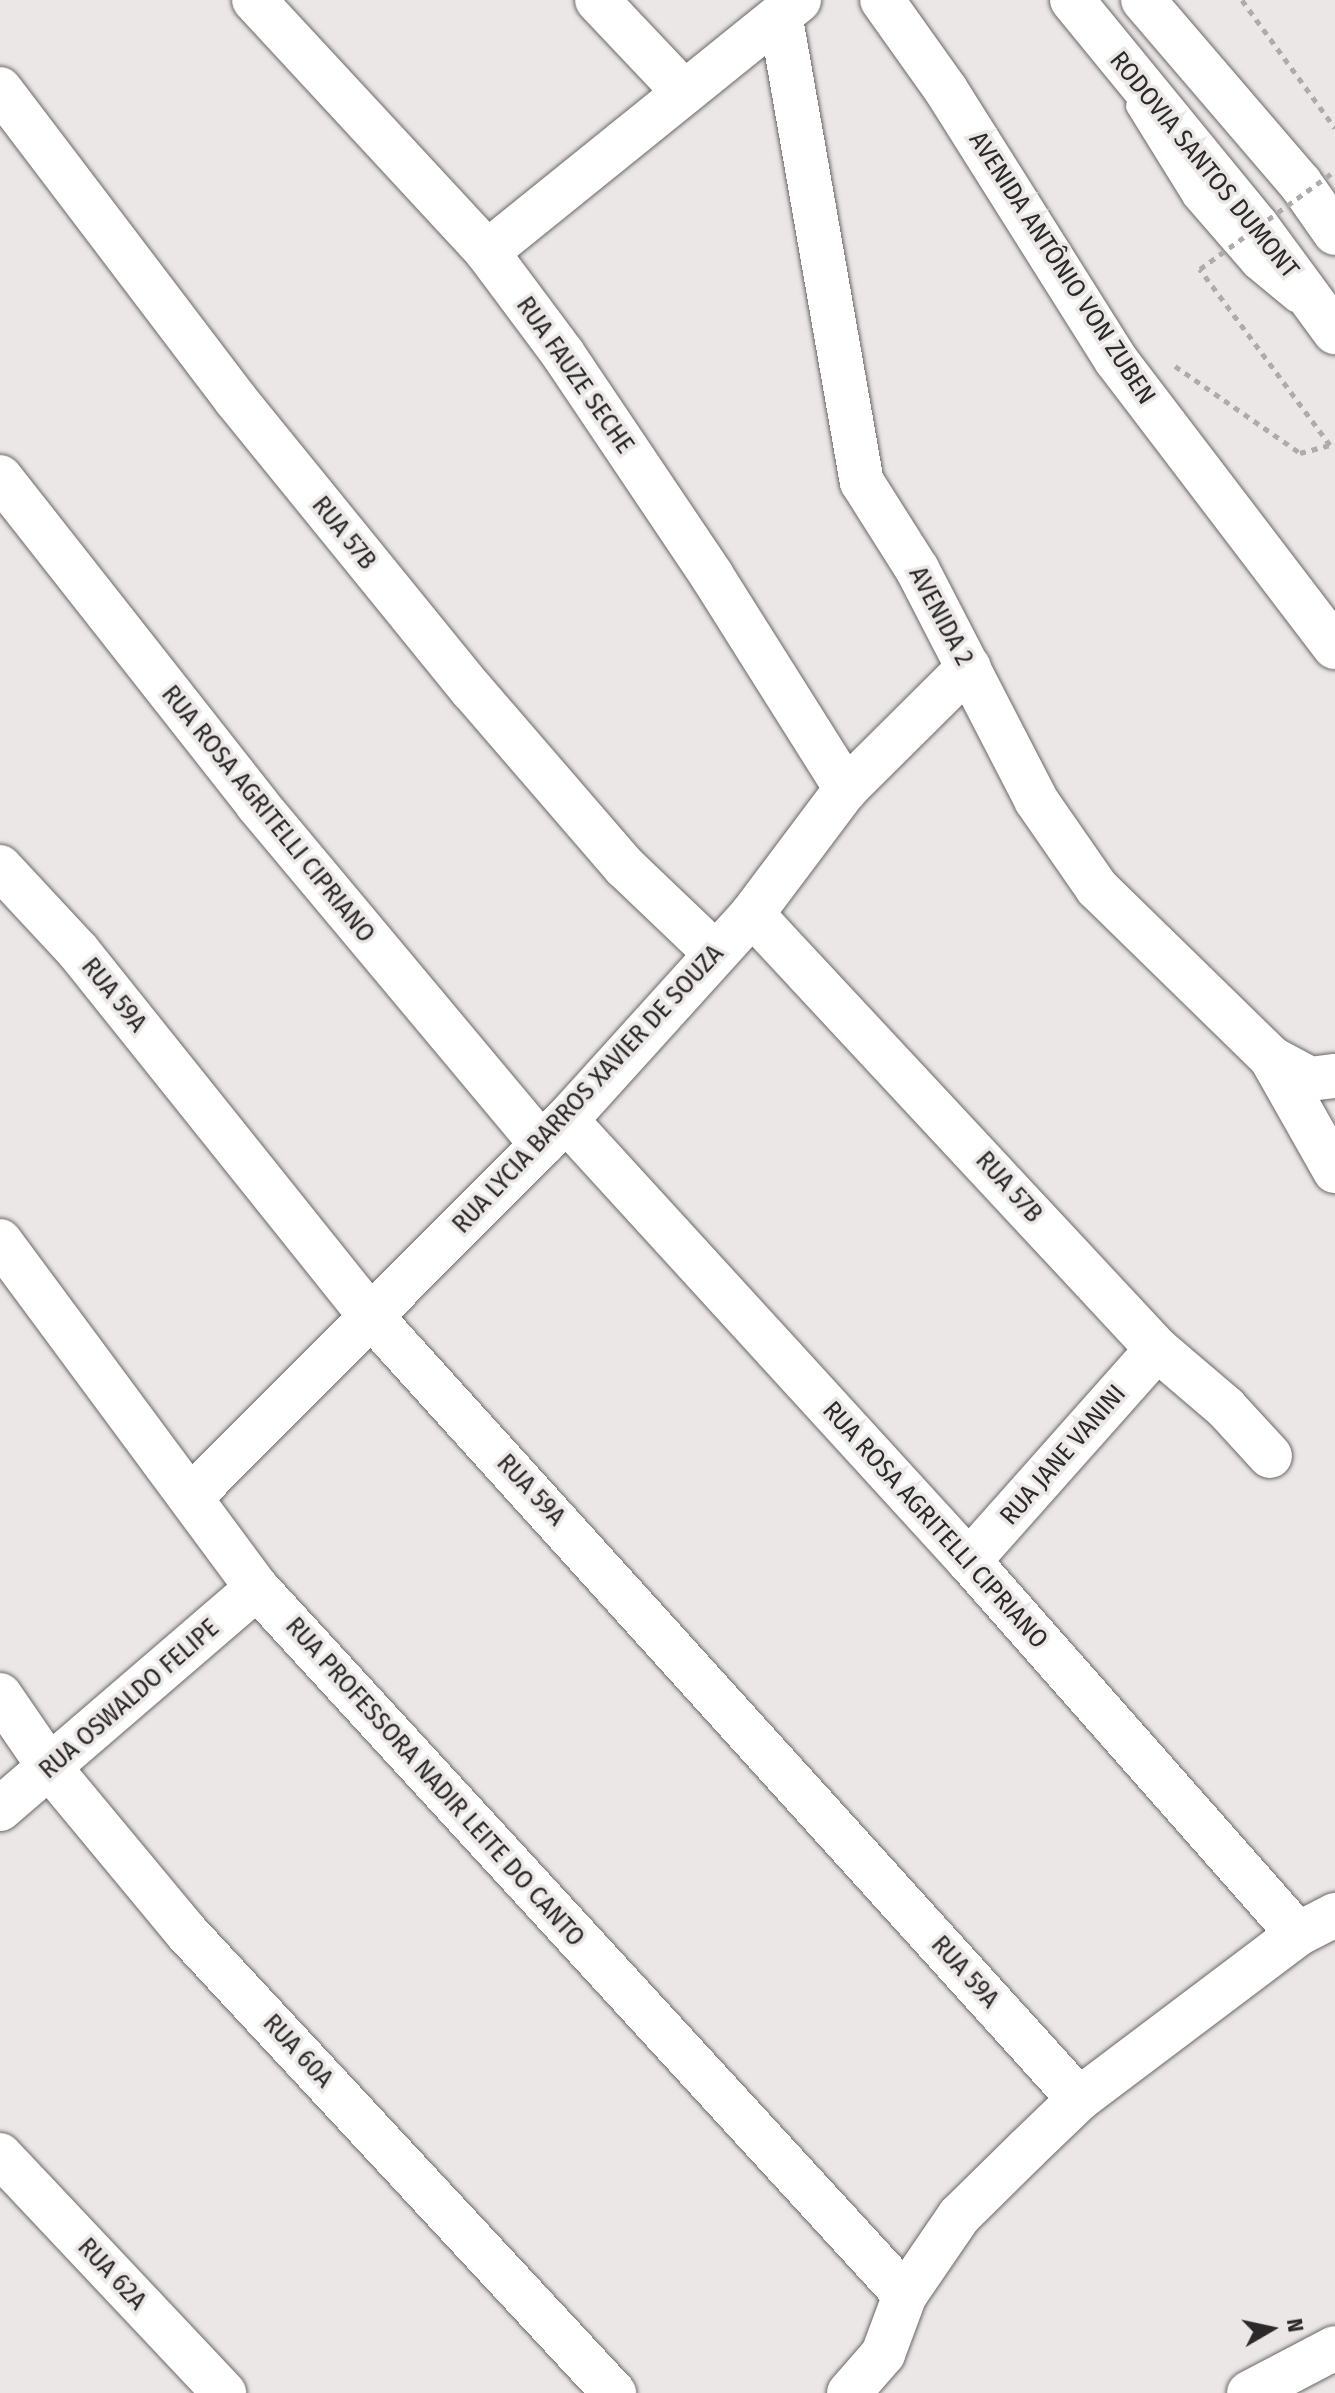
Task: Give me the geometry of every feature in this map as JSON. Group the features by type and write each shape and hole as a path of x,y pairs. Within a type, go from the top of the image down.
{"main road":[{"name":"RUA FAUZE SECHE","path":"254,0 487,252 563,354 694,550 846,789"},
{"path":"597,0 682,90"},
{"name":"AVENIDA ANTÔNIO VON ZUBEN","path":"882,0 946,90 1116,360 1335,647"},
{"name":"RODOVIA SANTOS DUMONT","path":"1072,0 1331,326"},
{"path":"1143,0 1300,183 1335,233"},
{"path":"487,252 682,90 790,9"},
{"name":"AVENIDA 2","path":"790,9 862,482 917,569 1036,800 1097,888 1271,1058 1310,1079 1335,1076"},
{"name":"RUA 57B","path":"0,89 236,400 472,690 625,867 715,953"},
{"name":"RUA ROSA AGRITELLI CIPRIANO","path":"0,477 248,792 554,1133 1316,1925"},
{"name":"RUA LYCIA BARROS XAVIER DE SOUZA","path":"191,1497 554,1133 752,914 846,789 969,667"},
{"name":"RUA 59A","path":"0,867 78,951 370,1315 1079,2099"},
{"name":"RUA 57B","path":"752,914 1157,1349 1226,1408 1270,1456"},
{"path":"1271,1058 1335,1171"},
{"name":"RUA PROFESSORA NADIR LEITE DO CANTO","path":"0,1241 257,1588 905,2295"},
{"name":"RUA JANE VANINI","path":"969,1561 1157,1349"},
{"name":"RUA OSWALDO FELIPE","path":"0,1809 257,1588"},
{"name":"RUA 60A","path":"0,1695 50,1768 187,1933 614,2393"},
{"path":"849,2393 883,2354 905,2295 959,2216 1079,2099 1316,1925"},
{"name":"RUA 62A","path":"0,2155 224,2393"},
{"path":"1249,2393 1335,2348"}],"path":[{"path":"1242,0 1335,128"},
{"path":"1171,363 1300,453 1330,445 1200,269 1335,171"}]}
